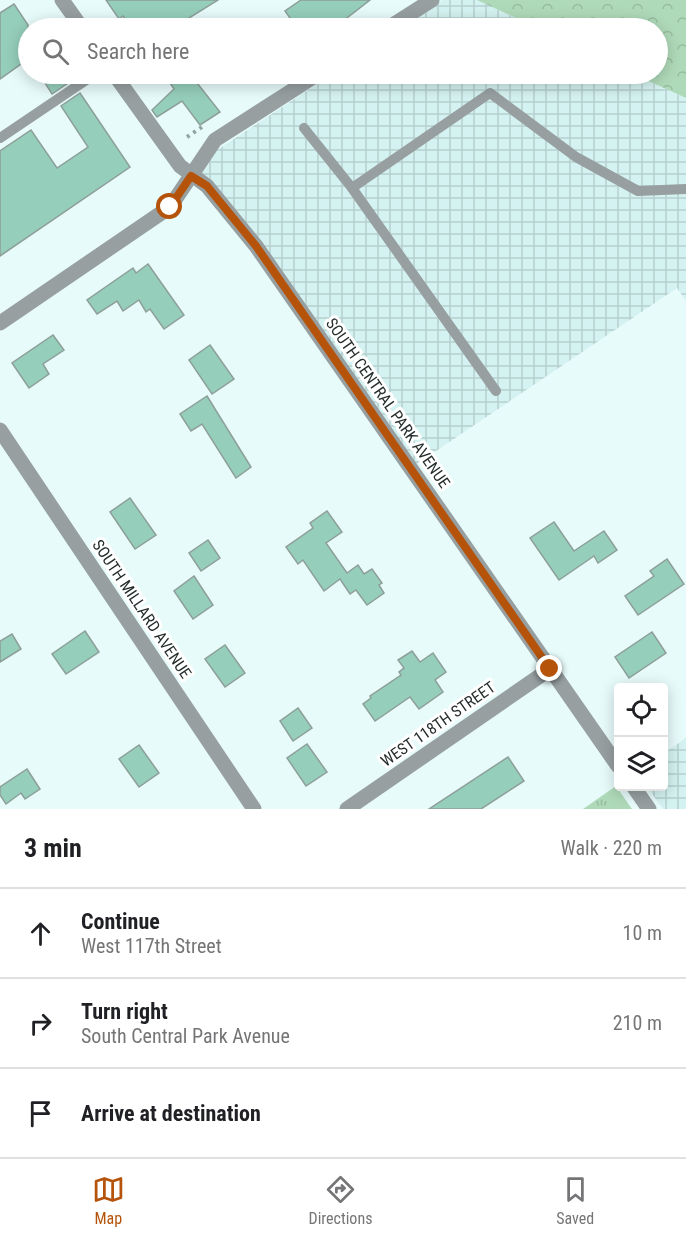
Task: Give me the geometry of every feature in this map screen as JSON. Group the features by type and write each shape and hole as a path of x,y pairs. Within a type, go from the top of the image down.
{"street":[{"path":"62,0 75,18"},
{"path":"404,18 432,0"},
{"name":"SOUTH CENTRAL PARK AVENUE","path":"121,84 180,166 207,186 256,246 614,760"},
{"path":"0,323 170,207 215,140 302,84"},
{"name":"SOUTH MILLARD AVENUE","path":"0,430 254,809"},
{"name":"WEST 118TH STREET","path":"347,809 550,669"},
{"path":"636,791 649,809"}],"lane":[{"path":"0,138 80,84"},
{"path":"352,188 490,93 576,157 638,191 686,189"},
{"path":"304,128 352,188 496,391"}],"shaded area":[{"path":"442,0 477,0 516,18 414,18"},
{"path":"317,84 655,84 686,98 686,301 677,288 405,472 193,166"},
{"path":"686,738 686,809 663,809 650,791 668,791 668,750"}],"green space":[{"path":"477,0 686,0 686,98 655,84 668,84 668,18 516,18"},
{"path":"614,787 614,791 619,791 632,809 583,809"}],"building":[{"path":"106,0 218,0 189,18 124,18 123,16 118,18"},
{"path":"301,0 370,0 347,18 290,18 285,11"},
{"path":"14,4 23,18 18,18 18,66 0,79 0,13"},
{"path":"46,84 67,84 52,94"},
{"path":"171,84 198,84 220,112 200,125 182,101 157,117 152,110 174,89"},
{"path":"80,93 130,167 0,256 0,151 31,130 57,168 88,147 61,106"},
{"path":"148,264 184,315 164,329 150,309 146,312 139,300 123,311 117,301 97,314 87,300 133,268 136,273"},
{"path":"53,335 64,350 43,364 49,374 29,388 12,363"},
{"path":"210,345 234,379 212,394 189,360"},
{"path":"207,396 251,467 236,478 202,424 191,431 180,414"},
{"path":"130,498 156,535 135,549 110,512"},
{"path":"327,511 342,532 326,543 347,573 358,565 364,574 372,569 382,583 379,585 384,593 367,605 356,590 350,594 340,579 324,591 303,560 298,564 286,547 313,528 310,523"},
{"path":"554,522 574,551 604,531 617,550 598,563 594,556 559,580 530,538"},
{"path":"208,540 220,558 201,571 189,553"},
{"path":"667,559 684,584 638,615 625,596 654,576 650,571"},
{"path":"194,576 213,605 193,619 174,591"},
{"path":"85,631 99,652 66,674 52,654"},
{"path":"652,632 666,653 629,678 615,657"},
{"path":"12,634 21,649 0,662 0,641"},
{"path":"225,645 245,673 225,687 205,659"},
{"path":"412,651 420,662 433,653 446,672 435,680 443,692 419,709 410,697 375,721 363,704 371,698 370,696 401,675 399,672 404,668 398,660"},
{"path":"298,708 312,728 293,741 280,721"},
{"path":"307,744 327,772 306,786 287,758"},
{"path":"139,745 159,773 139,787 119,759"},
{"path":"508,757 524,781 481,809 429,809"},
{"path":"27,769 40,789 25,799 21,793 6,804 0,795 0,787"}],"route":[{"path":"170,207 191,176 207,186 256,246 550,669"}]}
